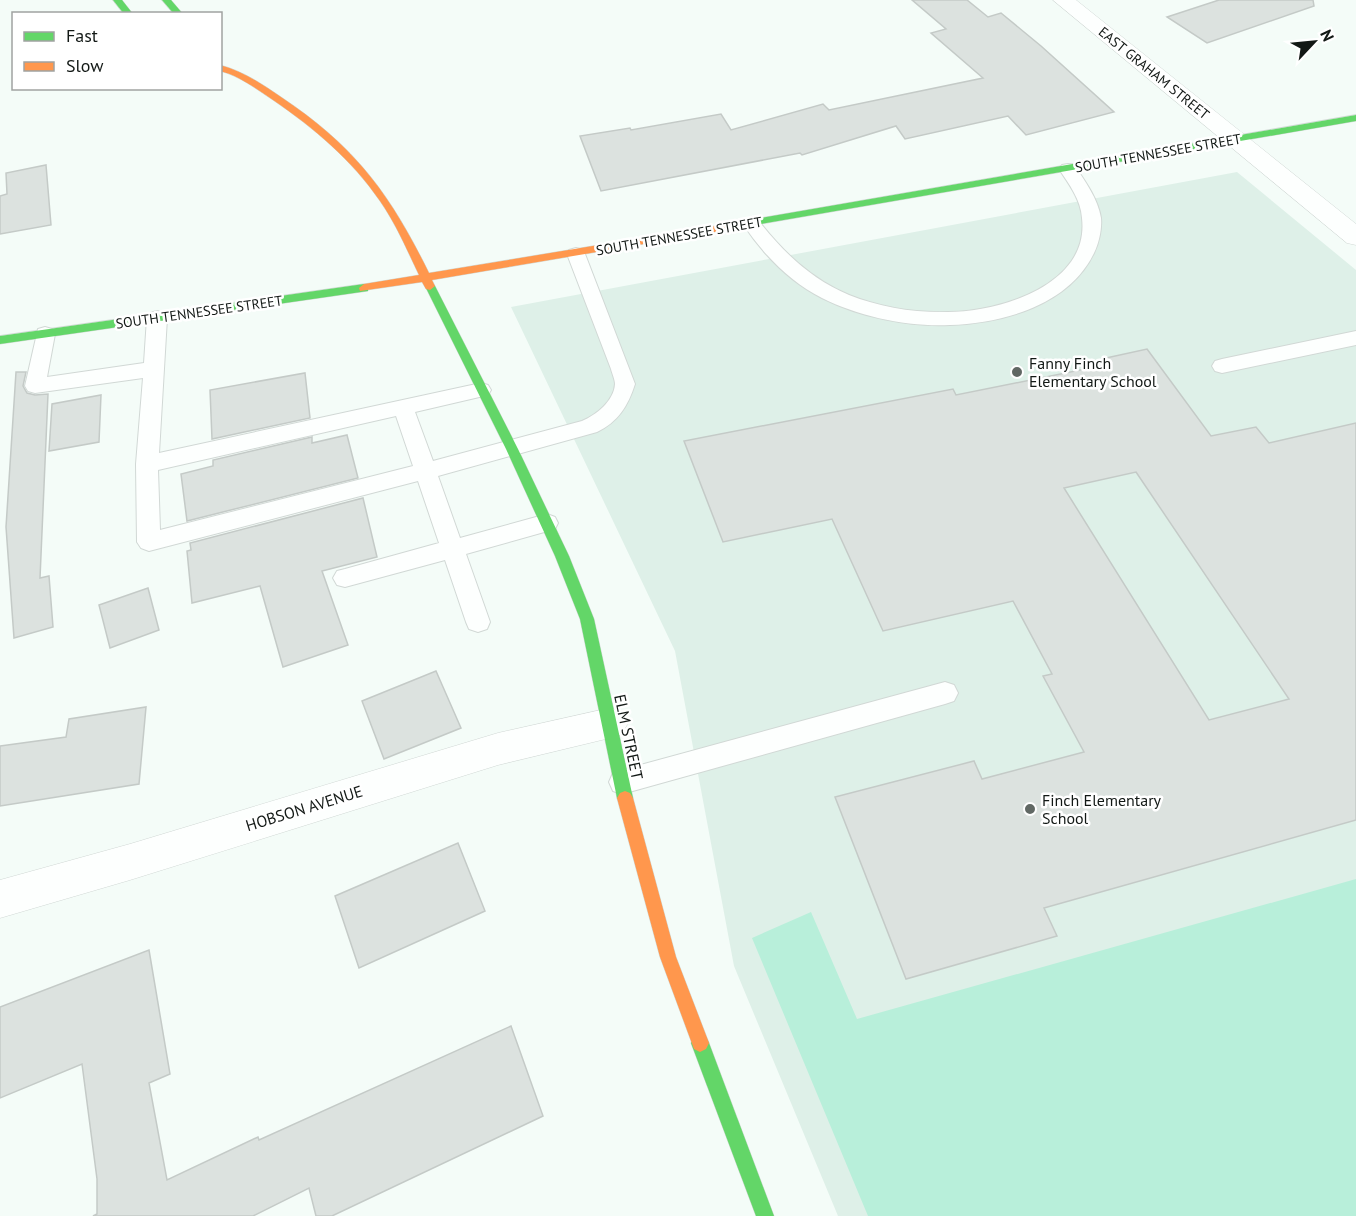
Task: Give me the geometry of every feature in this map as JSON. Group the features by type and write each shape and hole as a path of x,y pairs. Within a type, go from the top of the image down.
{"main road":[{"path":"117,0 127,12"},
{"path":"166,0 177,12"},
{"name":"ELM STREET","path":"224,61 341,148 383,199 427,279 512,449 575,586 586,619 630,821 668,957 765,1216"},
{"name":"SOUTH TENNESSEE STREET","path":"0,340 427,279 1356,118"}],"street":[{"name":"EAST GRAHAM STREET","path":"1063,0 1356,237"},
{"name":"HOBSON AVENUE","path":"0,899 130,862 498,749 610,723"}],"lane":[{"path":"752,224 795,273 842,300 900,315 961,318 1017,308 1026,304 1060,286 1086,255 1092,221 1080,186 1068,169"},
{"path":"157,318 147,464 149,542 512,449 589,427 603,420 620,401 625,384 576,254"},
{"path":"45,334 35,386 154,369"},
{"path":"1222,366 1356,338"},
{"path":"147,464 481,390"},
{"path":"404,407 478,622"},
{"path":"345,578 547,524"},
{"path":"622,782 945,693"}],"shaded area":[{"name":"Finch Elementary School","path":"1237,172 1356,270 1356,1216 838,1216 734,966 675,651 511,307"}],"green space":[{"path":"1356,879 1356,1216 868,1216 752,938 811,912 857,1019"}],"building":[{"path":"912,0 967,0 988,17 1001,13 1114,112 1026,135 1008,116 905,139 896,126 802,155 800,153 601,191 580,136 630,128 631,130 721,114 731,130 823,104 829,110 983,78 931,33 946,29"},
{"path":"1219,0 1313,0 1314,6 1207,43 1167,17"},
{"path":"46,165 51,225 0,234 0,196 7,194 6,173"},
{"path":"1147,349 1211,436 1256,427 1269,443 1356,423 1356,820 1044,908 1057,936 906,979 835,797 974,761 982,779 1084,752 1043,676 1052,674 1013,601 883,631 832,519 723,542 684,441 953,389 956,395 1110,364 1106,358","holes":["1136,472 1289,699 1209,720 1064,488"]},
{"path":"16,372 26,372 23,386 27,393 48,394 40,578 49,576 53,627 14,638 6,527"},
{"path":"305,373 310,418 212,439 210,390"},
{"path":"101,395 99,442 49,451 52,404"},
{"path":"347,435 358,478 187,521 181,474 213,466 213,460 312,437 312,443"},
{"path":"363,498 377,557 322,571 348,645 283,667 260,586 192,603 187,551 191,550 190,543"},
{"path":"148,588 159,630 110,648 99,605"},
{"path":"436,671 461,728 384,759 362,701"},
{"path":"146,707 139,784 0,806 0,746 66,737 69,719"},
{"path":"458,843 485,911 359,968 335,896"},
{"path":"149,950 170,1074 149,1083 167,1180 258,1137 259,1140 511,1026 543,1116 332,1216 316,1216 309,1188 253,1216 93,1216 97,1214 97,1179 82,1064 0,1098 0,1007"}],"traffic: fast":[{"path":"117,0 127,12"},
{"path":"166,0 177,12"},
{"path":"738,225 1356,118"},
{"path":"430,286 512,449 562,556 587,619 625,798"},
{"path":"0,340 364,288"},
{"path":"700,1043 765,1216"}],"traffic: slow":[{"path":"222,69 247,79 291,107 326,135 358,166 397,220 430,286"},
{"path":"364,288 738,225"},
{"path":"625,798 668,957 700,1043"}],"place":[{"name":"Fanny Finch Elementary School","path":"1017,372"},
{"name":"Finch Elementary School","path":"1030,809"}]}
